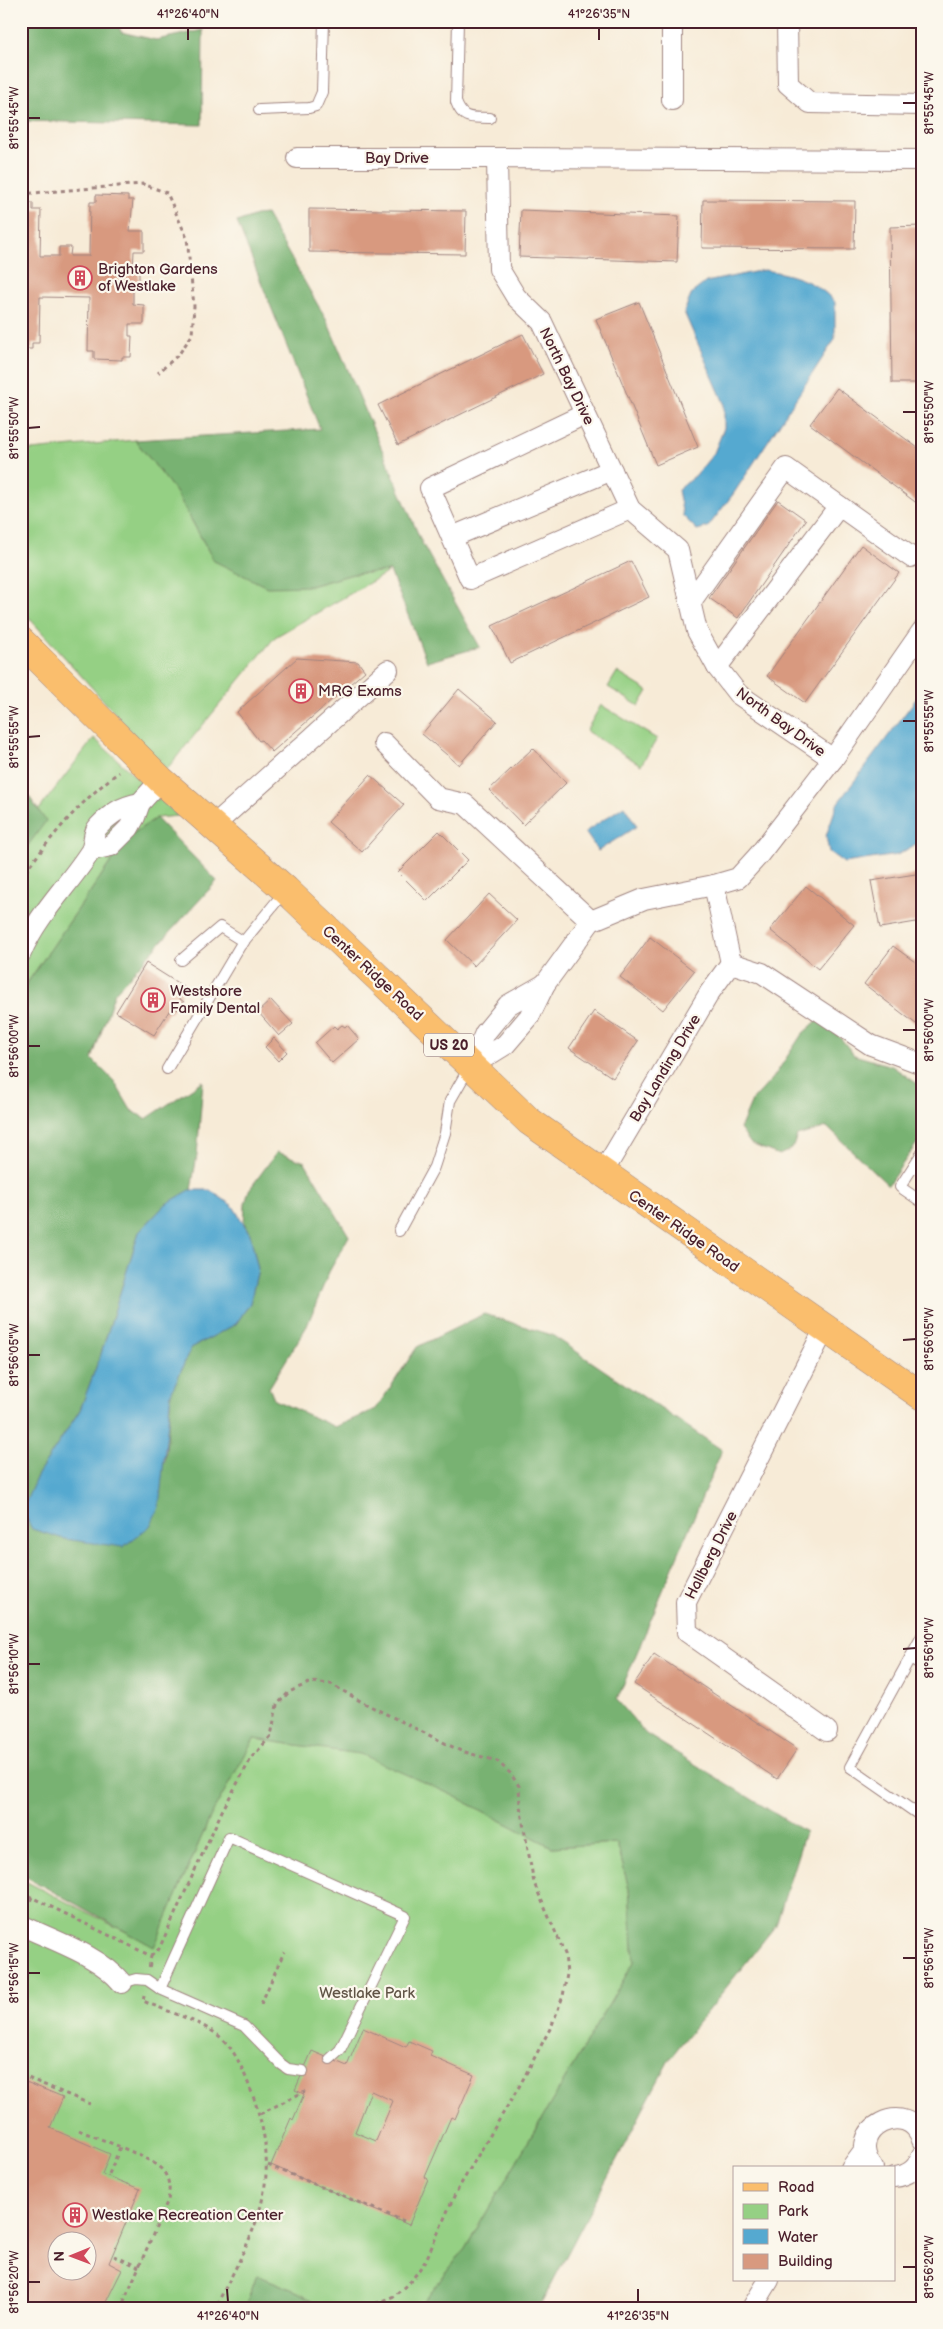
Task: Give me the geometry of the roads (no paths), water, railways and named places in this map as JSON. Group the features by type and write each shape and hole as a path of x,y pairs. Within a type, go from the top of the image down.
{"main road":[{"name":"Center Ridge Road","path":"21,641 161,780 212,828 286,890 529,1122 922,1396"}],"street":[{"path":"672,21 672,100"},
{"path":"787,21 788,84 810,103 922,105"},
{"name":"Bay Drive","path":"297,158 497,158"},
{"path":"497,158 922,160"},
{"name":"North Bay Drive","path":"497,158 499,269 516,297 542,322 630,509 678,550 697,631 717,667 738,694 833,759"},
{"path":"585,414 430,488 470,579 630,509"},
{"path":"690,603 786,468 911,557"},
{"path":"452,537 612,470"},
{"path":"717,667 839,506"},
{"path":"471,1066 485,1033 508,1005 545,984 591,921 644,899 714,885 738,878 758,856 833,759 922,630"},
{"path":"212,828 388,670"},
{"path":"384,743 438,798 465,804 591,921"},
{"path":"21,953 29,936 92,850 110,846 129,828 136,817 140,803 161,780"},
{"path":"714,885 731,963 762,973 871,1045 922,1064"},
{"name":"Bay Landing Drive","path":"602,1174 710,992 731,963"},
{"name":"Hallberg Drive","path":"825,1328 686,1602 687,1632 827,1731"},
{"path":"23,1918 112,1971 122,1983"},
{"path":"872,2166 868,2161 865,2149 866,2140 872,2128 885,2120 905,2121 914,2126 922,2140"},
{"path":"852,2166 865,2149"},
{"path":"896,2177 906,2175 919,2164 922,2155"},
{"path":"752,2308 768,2282"}],"lane":[{"path":"259,110 309,108 316,106 322,92 324,21"},
{"path":"458,21 456,102 460,112 465,116 490,118"},
{"path":"167,1070 244,942 286,890"},
{"path":"180,960 220,927 244,942"},
{"path":"400,1231 434,1167 445,1133 450,1102 471,1066"},
{"path":"922,1153 900,1187 922,1202"},
{"path":"922,1636 850,1767 922,1817"},
{"path":"910,1658 922,1665"},
{"path":"160,1989 229,1837 405,1916 340,2050 330,2059"},
{"path":"122,1983 136,1979 147,1980 160,1989 244,2026 281,2064 288,2069 303,2071"}],"water":[{"path":"764,270 794,276 812,284 828,295 835,302 835,339 734,493 708,527 697,530 683,516 678,490 696,475 714,453 724,428 724,403 684,312 692,293 706,282"},
{"path":"922,691 922,841 897,855 844,863 829,852 826,836 837,804"},
{"path":"624,806 637,826 598,851 585,832"},
{"path":"190,1190 210,1190 233,1206 250,1234 258,1269 250,1303 236,1324 191,1348 171,1393 159,1507 150,1526 123,1547 64,1539 32,1529 22,1510 37,1476 80,1410 101,1354 139,1232 166,1204"}],"place":[{"name":"Brighton Gardens of Westlake","path":"80,278"},
{"name":"MRG Exams","path":"301,691"},
{"name":"Westshore Family Dental","path":"153,1000"},
{"name":"Westlake Recreation Center","path":"75,2215"}],"park label":[{"name":"Westlake Park","path":"367,1993"}]}
